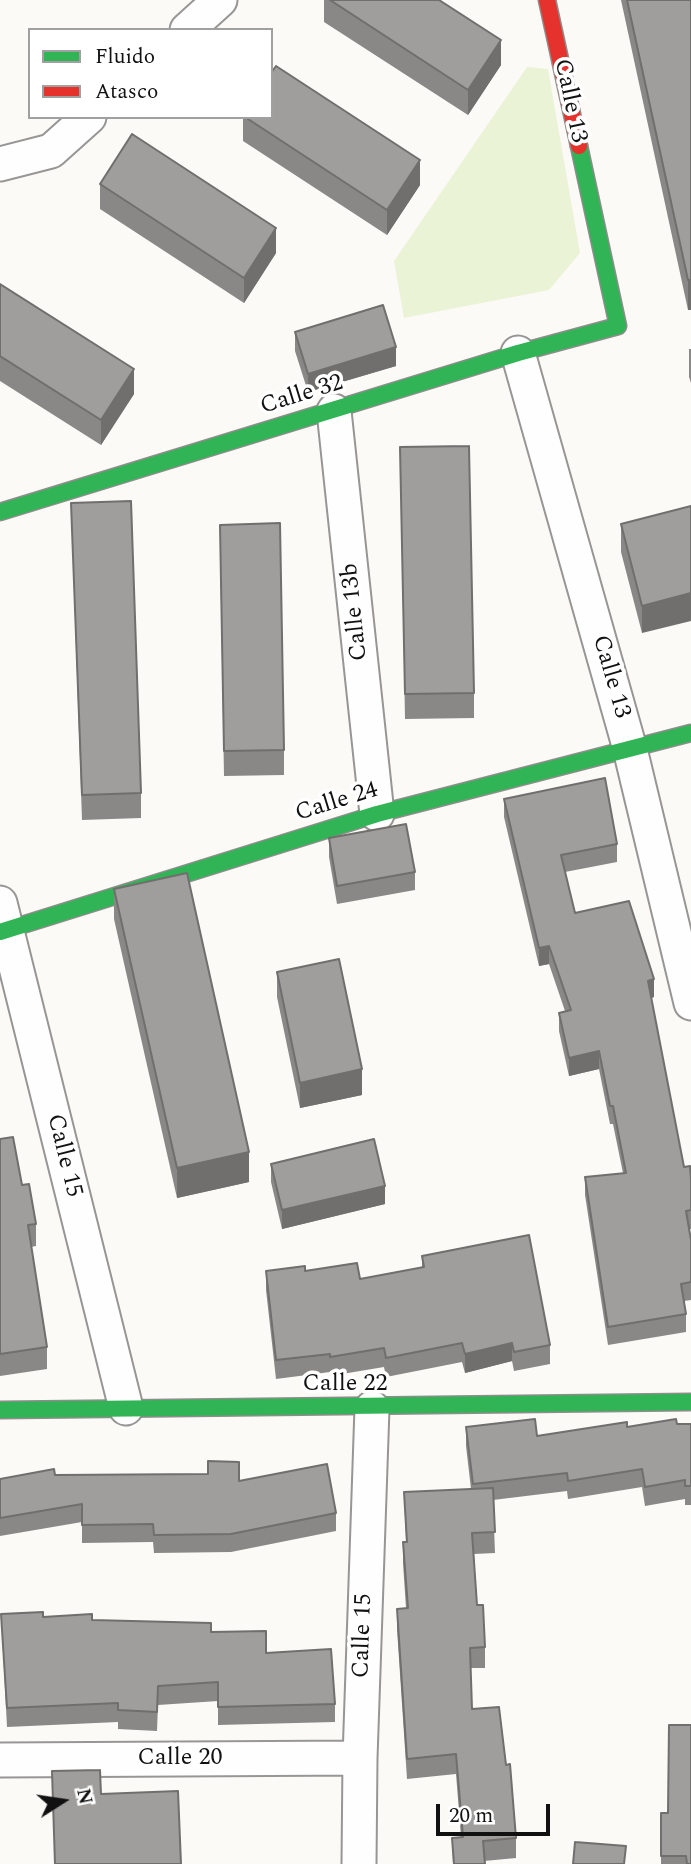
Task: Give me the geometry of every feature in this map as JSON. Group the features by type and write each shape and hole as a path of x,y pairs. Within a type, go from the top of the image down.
{"street":[{"path":"189,28 220,0"},
{"name":"Calle 13","path":"547,0 618,326"},
{"path":"0,164 51,151 87,119"},
{"name":"Calle 32","path":"0,512 518,353 618,326"},
{"name":"Calle 13","path":"518,353 630,749 691,1003"},
{"name":"Calle 13b","path":"334,411 377,814"},
{"name":"Calle 24","path":"2,922 377,814 691,733"},
{"name":"Calle 15","path":"2,922 126,1408"},
{"name":"Calle 22","path":"0,1410 372,1408 691,1402"},
{"name":"Calle 15","path":"359,1864 359,1758 372,1408"},
{"name":"Calle 20","path":"0,1760 359,1758"}],"green space":[{"path":"527,67 548,69 580,253 549,290 404,318 394,261"}],"building":[{"path":"330,0 439,0 501,40 468,90"},
{"path":"627,0 691,0 691,280 688,280"},
{"path":"276,66 420,160 387,210 248,119 273,119 273,70"},
{"path":"132,134 276,228 244,278 100,184"},
{"path":"0,284 134,369 101,420 0,356"},
{"path":"383,305 396,347 308,374 295,332"},
{"path":"469,446 474,693 405,694 400,447"},
{"path":"131,501 141,793 82,795 71,503"},
{"path":"691,506 691,593 642,606 621,524"},
{"path":"280,523 284,750 224,751 220,525"},
{"path":"605,778 617,844 561,855 575,913 629,901 654,979 648,981 684,1167 690,1166 691,1180 691,1210 686,1211 691,1240 691,1282 681,1284 686,1314 608,1327 585,1177 626,1173 613,1106 610,1106 599,1051 569,1058 559,1013 571,1010 549,946 539,948 504,799"},
{"path":"406,824 415,872 337,886 329,838"},
{"path":"187,873 249,1152 177,1168 114,889"},
{"path":"339,959 362,1069 300,1083 277,972"},
{"path":"13,1137 22,1185 29,1184 36,1224 28,1225 47,1347 0,1354 0,1139"},
{"path":"374,1139 385,1186 282,1210 271,1164"},
{"path":"529,1235 550,1345 514,1352 512,1343 465,1354 462,1343 386,1358 384,1348 330,1357 330,1354 276,1360 266,1271 305,1266 305,1271 357,1263 360,1279 424,1267 422,1256"},
{"path":"535,1419 537,1436 627,1422 627,1427 676,1419 677,1424 691,1424 691,1486 685,1486 685,1480 645,1487 642,1469 568,1481 567,1473 473,1484 466,1427"},
{"path":"208,1461 239,1462 239,1481 327,1464 336,1513 231,1534 154,1535 153,1524 82,1525 82,1504 0,1518 0,1479 54,1469 55,1475 208,1474"},
{"path":"493,1488 495,1532 472,1533 477,1605 483,1605 485,1647 470,1648 472,1709 499,1707 506,1765 510,1764 516,1838 483,1841 485,1864 454,1864 452,1838 463,1837 456,1754 407,1759 397,1609 408,1608 403,1542 407,1542 404,1492"},
{"path":"43,1612 43,1617 92,1614 92,1620 211,1623 211,1632 266,1631 266,1653 331,1649 335,1704 218,1707 218,1682 158,1686 157,1712 118,1710 118,1703 7,1708 1,1614"},
{"path":"669,1725 691,1725 691,1864 687,1864 686,1856 661,1856 661,1813 668,1813"},
{"path":"100,1770 101,1794 178,1791 181,1864 55,1864 52,1771"},
{"path":"575,1842 626,1846 624,1864 573,1864"}],"traffic: fast":[{"path":"0,512 518,353 618,326 579,146"},
{"path":"0,932 377,814 691,733"},
{"path":"0,1410 691,1402"}],"traffic: jam":[{"path":"547,0 579,146"}]}
